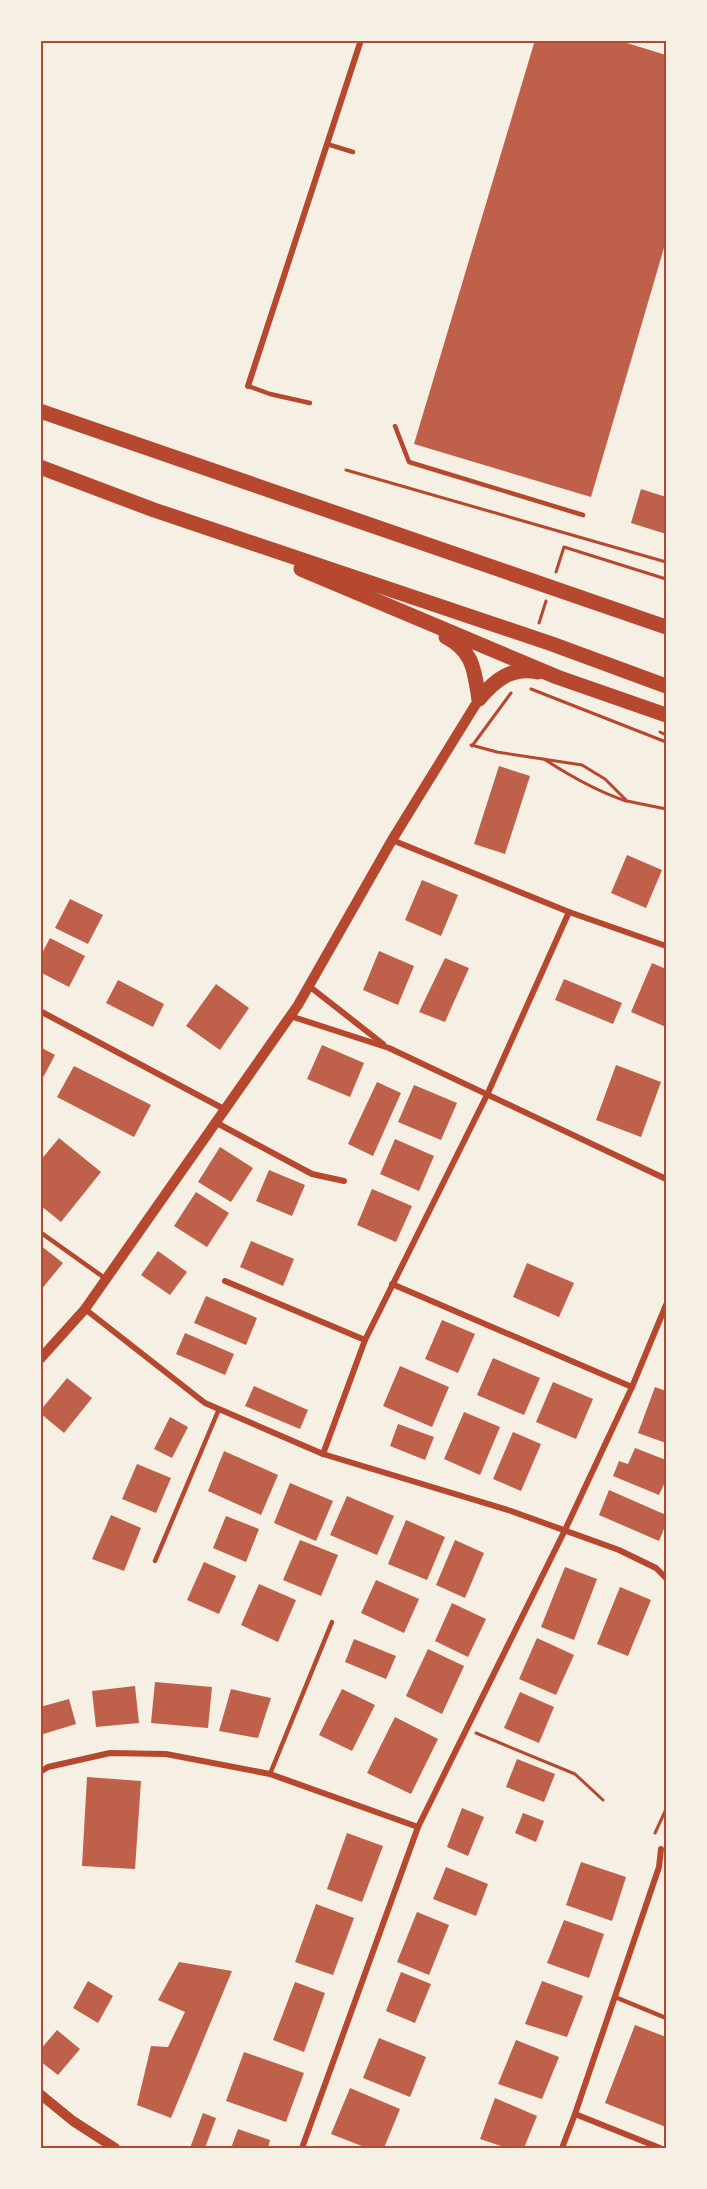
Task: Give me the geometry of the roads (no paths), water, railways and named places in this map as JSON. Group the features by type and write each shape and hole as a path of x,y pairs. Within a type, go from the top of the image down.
{"main road":[{"path":"40,411 666,627"},
{"path":"40,466 378,601 557,677 666,715"},
{"path":"154,510 552,644 666,686"},
{"path":"378,601 455,642 472,661 479,699"},
{"path":"479,699 492,684 510,673 528,670 557,677"}],"street":[{"path":"248,386 361,40"},
{"path":"40,1359 85,1309 290,1016 392,840 479,699"},
{"path":"392,840 569,912 666,946"},
{"path":"323,1454 365,1340 487,1095 569,912"},
{"path":"309,986 389,1048"},
{"path":"40,1011 224,1109"},
{"path":"290,1016 389,1048 666,1179"},
{"path":"214,1122 312,1174 344,1181"},
{"path":"225,1281 365,1340"},
{"path":"392,1284 632,1387"},
{"path":"303,2148 418,1827 565,1530 632,1387 666,1305"},
{"path":"85,1309 205,1403 323,1454 511,1511 619,1550 656,1568 666,1578"},
{"path":"40,1772 48,1767 110,1753 166,1754 270,1773 418,1827"},
{"path":"561,2148 659,1867 661,1849"},
{"path":"40,2094 73,2121 115,2148"},
{"path":"574,2114 660,2148"}],"lane":[{"path":"327,144 353,152"},
{"path":"248,386 270,394 310,403"},
{"path":"396,426 409,462 584,515"},
{"path":"40,1232 106,1279"},
{"path":"154,1561 219,1409"},
{"path":"270,1773 332,1622"},
{"path":"615,1997 666,2018"}]}
